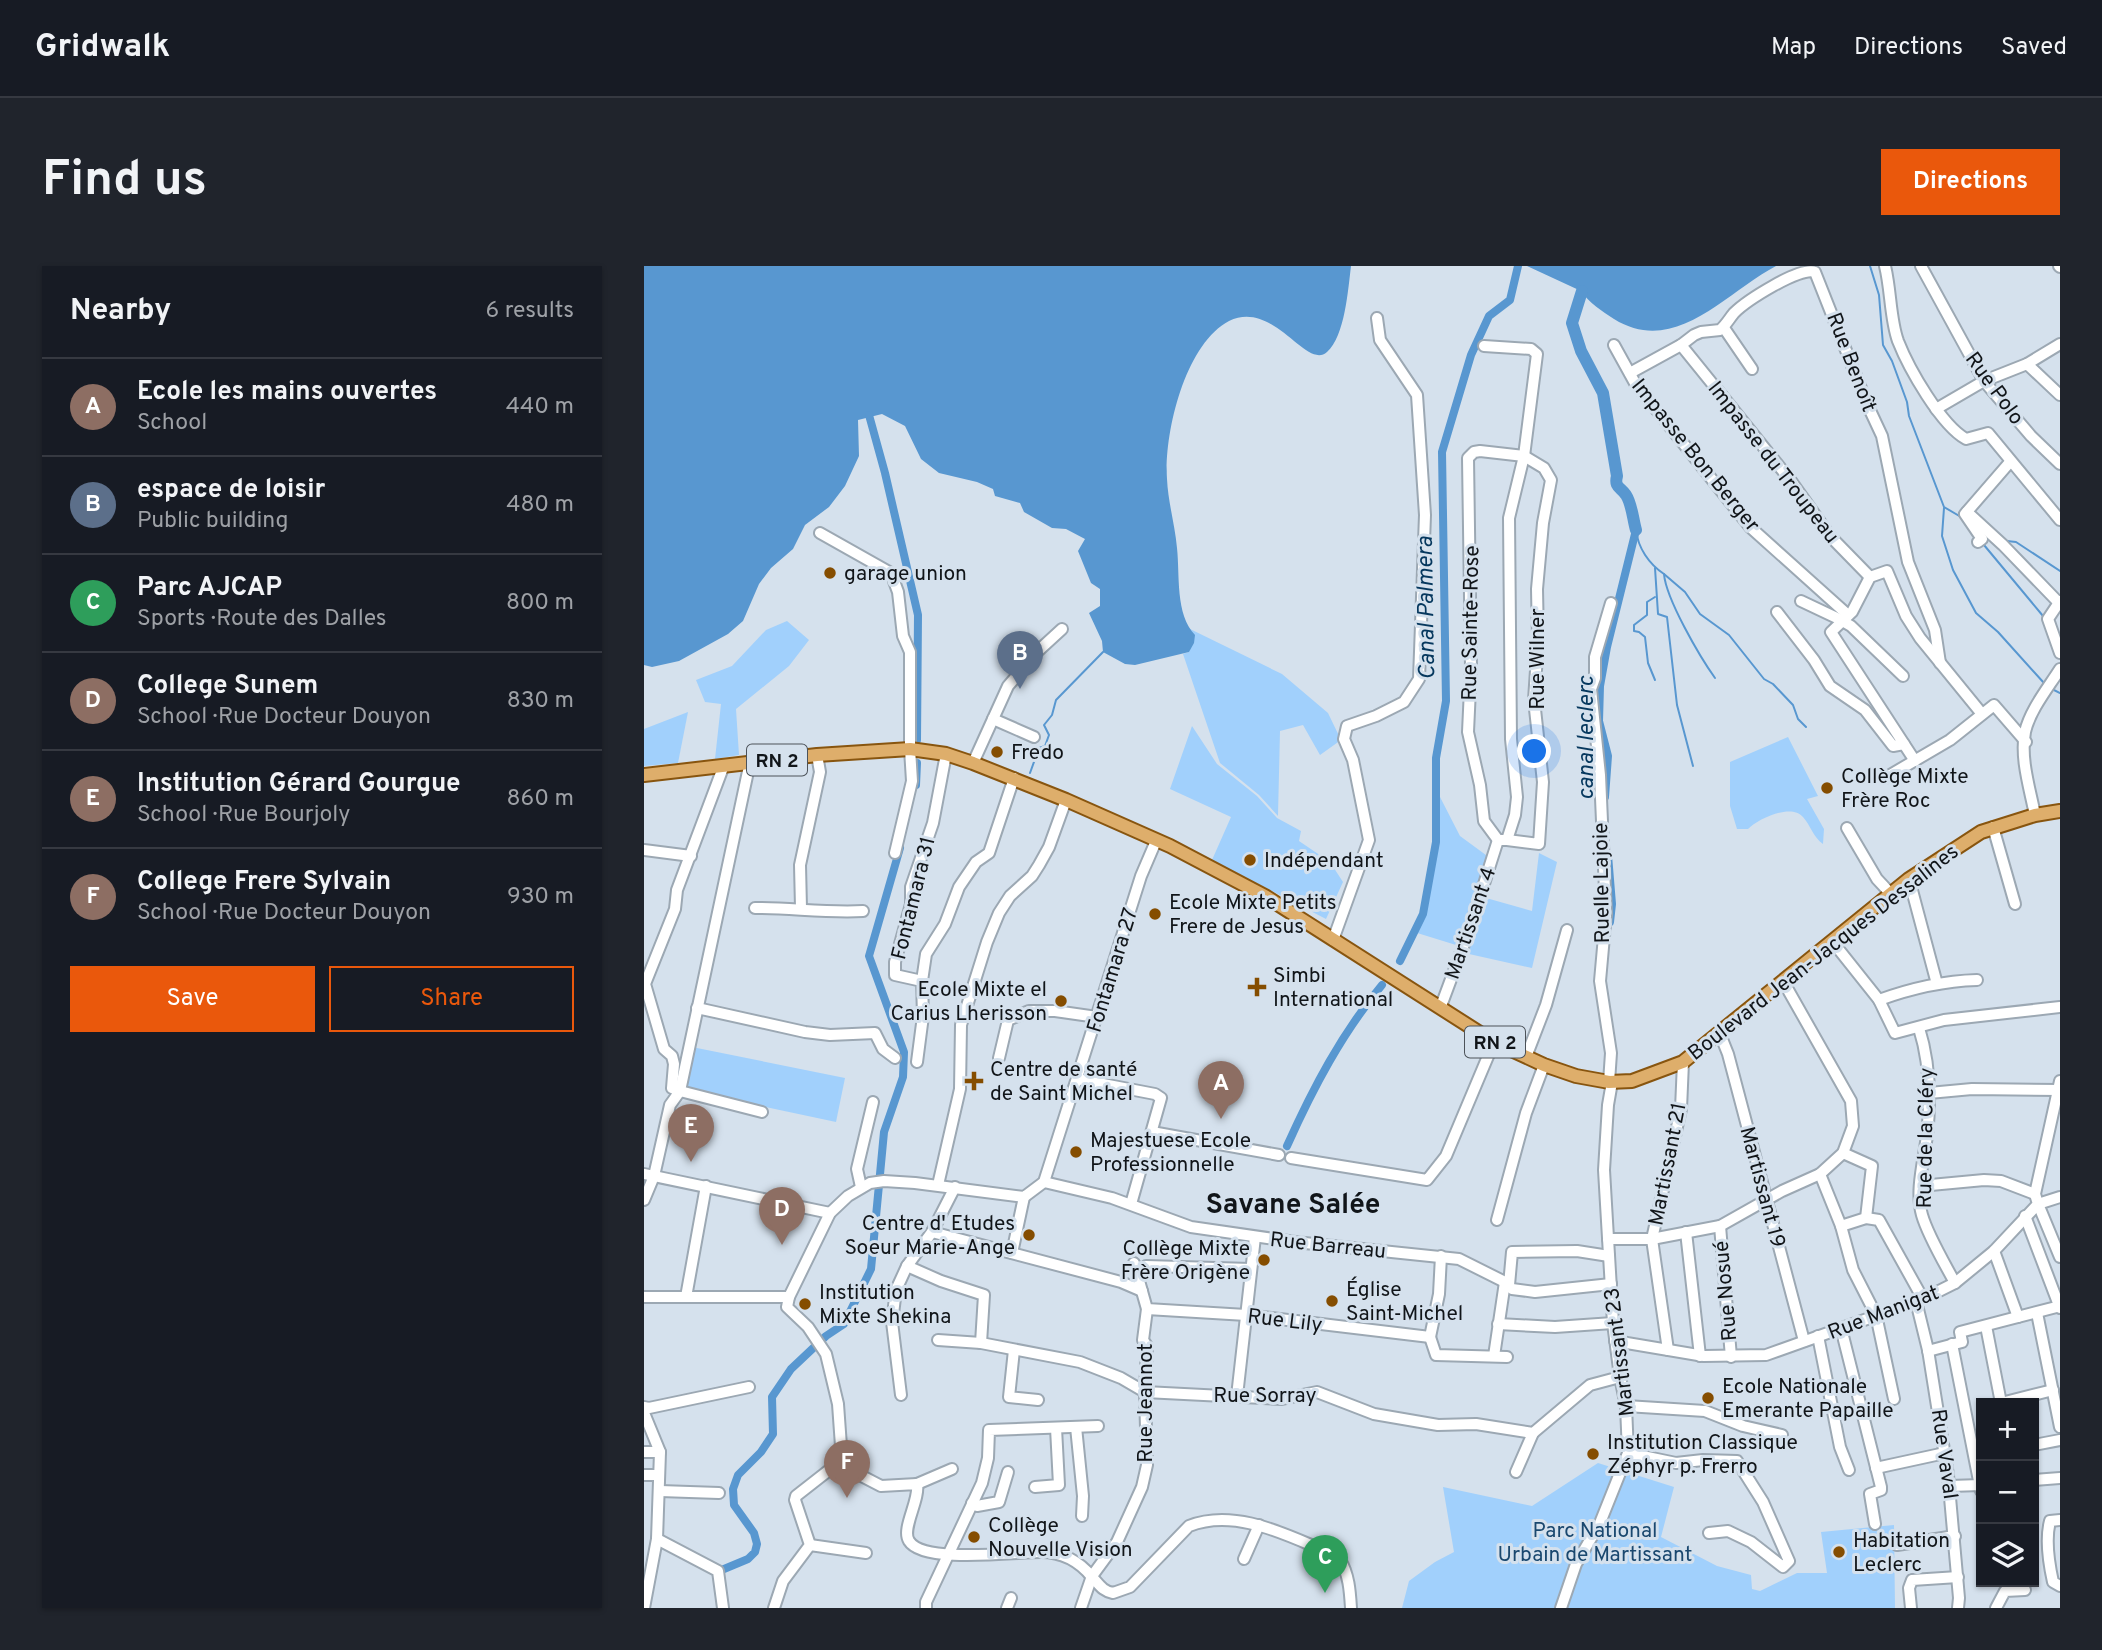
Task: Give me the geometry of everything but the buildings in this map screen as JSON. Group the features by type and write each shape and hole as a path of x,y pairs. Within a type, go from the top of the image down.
{"main road":[{"name":"Boulevard Jean-Jacques Dessalines","path":"910,749 946,754 1014,778 1156,841 1265,896 1494,1042 1544,1065 1576,1076 1610,1082 1632,1081 1683,1062 1909,879 1980,832 2035,815 2060,811"},
{"name":"RN 2","path":"644,775 817,755 910,749"}],"street":[{"path":"1885,266 1898,340 1936,409 1954,433 1966,439 1988,433 2060,520"},
{"name":"Rue Polo","path":"1921,266 1984,381 2031,436 2060,464"},
{"name":"Rue Benoît","path":"1724,328 1734,313 1753,298 1805,271 1811,270 1817,274 1882,436 1908,562 1935,631 1940,663"},
{"path":"1333,940 1369,840 1353,760 1344,739 1346,726 1376,716 1404,702 1419,679 1425,515 1416,395 1380,340 1377,318"},
{"path":"1630,373 1701,332 1717,332 1724,328 1752,369"},
{"path":"1936,409 1984,381 2027,364 2060,344"},
{"name":"Impasse Bon Berger","path":"1614,345 1630,373 1750,527 1903,676"},
{"name":"Impasse du Troupeau","path":"1681,345 1791,481 1830,536 1870,577"},
{"name":"Martissant 4","path":"1441,1006 1502,840 1515,815 1517,797 1511,740 1509,518 1524,456 1537,354 1531,349 1484,346"},
{"path":"2027,364 2060,395"},
{"name":"Rue Sainte-Rose","path":"1502,840 1484,821 1480,785 1468,732 1471,667 1468,458 1474,452 1480,451 1524,456"},
{"name":"Rue Wilner","path":"1502,840 1539,844 1543,782 1534,700 1538,640 1537,589 1550,480 1544,468 1524,456"},
{"path":"1980,541 1965,514 2010,462"},
{"path":"1967,512 2059,602 2048,619 2060,653"},
{"path":"820,533 891,573 898,592 903,636 910,652 912,781 895,853"},
{"path":"1915,761 1831,632 1852,612 1870,577 1887,571 1906,616 1982,714"},
{"path":"1801,601 1846,618"},
{"name":"Ruelle Lajoie","path":"1610,1082 1611,1054 1600,981 1606,914 1600,775 1591,689 1595,678 1595,657 1611,603"},
{"path":"1777,612 1814,660 1830,686 1865,710 1893,746 1904,744"},
{"path":"973,763 1008,686 1038,651 1062,629"},
{"path":"2035,815 2025,762 2025,733 2060,669"},
{"path":"1885,778 1950,740 1994,705 2026,742"},
{"path":"993,719 1034,737"},
{"name":"Fontamara 31","path":"917,1062 923,1016 922,981 895,975 895,962 911,904 911,887 933,823 946,754"},
{"path":"801,908 800,864 820,772 817,755"},
{"path":"644,1200 670,1105 680,1091 750,762"},
{"path":"724,765 675,897 675,909 645,984 663,1049 672,1056 672,1088 762,1112"},
{"path":"922,981 926,954 946,924 959,887 976,862 989,853 1014,778"},
{"path":"938,1185 960,1089 961,1025 987,942 999,913 1010,896 1032,876 1039,865 1049,847 1066,800"},
{"path":"1993,827 2015,904"},
{"path":"1846,828 1877,879 1891,894"},
{"name":"Fontamara 27","path":"1044,1182 1141,876 1156,841"},
{"path":"644,850 691,856"},
{"path":"1909,879 1937,984"},
{"path":"755,908 801,908 831,913 863,911"},
{"path":"1526,1058 1546,1005 1567,930"},
{"path":"1832,942 1879,1000 1895,1032 1944,1020 2060,1007"},
{"path":"1879,1000 1908,989 1948,981 1977,980"},
{"path":"1608,1239 1652,1239 1720,1226 1820,1174 1843,1153 1853,1126 1851,1101 1783,981"},
{"path":"697,1008 805,1032 830,1035 875,1033 883,1049 895,1058"},
{"path":"999,1058 1008,1020 1028,1011 1097,1017"},
{"name":"Rue de la Cléry","path":"1919,1028 1927,1053 1929,1093 1920,1186 1922,1215 1955,1283"},
{"name":"Martissant 19","path":"1720,1034 1728,1054 1804,1341"},
{"path":"1291,1158 1427,1180 1446,1156 1494,1042"},
{"name":"Martissant 21","path":"1668,1350 1652,1239 1681,1109 1683,1062"},
{"path":"1497,1220 1526,1113 1544,1065"},
{"path":"1077,1079 1159,1096 1161,1102 1131,1204"},
{"name":"Martissant 23","path":"1561,1608 1576,1564 1600,1523 1628,1453 1626,1406 1613,1323 1604,1170 1610,1082"},
{"path":"1929,1093 2059,1085 2037,1199 2060,1257"},
{"path":"866,1185 857,1169 873,1101"},
{"path":"1152,1132 1279,1155"},
{"path":"1841,1226 1866,1217 1872,1166 1843,1153"},
{"path":"1820,1174 1841,1226 1853,1270 1876,1315 1894,1399"},
{"path":"649,1175 830,1213"},
{"path":"1920,1186 1983,1180 2001,1181 2037,1199 2060,1197"},
{"path":"952,1469 917,1484 881,1486 854,1472 842,1460 838,1404 825,1354 808,1327 787,1307 789,1297 830,1213 848,1196 866,1185 884,1181 938,1185 1024,1197"},
{"path":"1012,1253 1024,1197 1044,1182"},
{"name":"Rue Barreau","path":"1044,1182 1131,1204 1191,1227 1255,1237 1459,1259 1507,1283 1512,1289 1535,1292 1611,1284"},
{"path":"687,1297 706,1186"},
{"path":"901,1395 892,1322 896,1290 908,1266 932,1232 954,1187"},
{"name":"Rue Manigat","path":"1615,1341 1700,1356 1766,1355 1919,1300 1955,1283 1994,1251 2037,1199"},
{"path":"1928,1351 1962,1342 1960,1332 2060,1307 2025,1216"},
{"name":"Rue Vaval","path":"1866,1217 1879,1220 1919,1300 1950,1486 1958,1608"},
{"name":"Rue Nosué","path":"1720,1226 1731,1357"},
{"path":"932,1232 1121,1282 1142,1291"},
{"path":"1686,1233 1700,1356"},
{"path":"1237,1396 1255,1237"},
{"path":"1494,1356 1512,1252 1577,1251 1609,1256"},
{"path":"1994,1251 2018,1317"},
{"path":"1441,1256 1439,1294 1430,1337 1436,1355 1507,1357"},
{"path":"1134,1263 1147,1309"},
{"path":"908,1266 941,1281 985,1295 981,1343"},
{"path":"1146,1266 1251,1269"},
{"path":"644,1297 789,1297"},
{"name":"Rue Lily","path":"1147,1309 1246,1315 1430,1337"},
{"name":"Rue Jeannot","path":"1081,1608 1092,1576 1116,1542 1142,1487 1147,1465 1147,1346 1143,1340 1147,1309"},
{"path":"2037,1313 2060,1427"},
{"path":"1498,1324 1555,1327 1613,1323"},
{"path":"1986,1326 2001,1403 2053,1390"},
{"path":"1841,1328 1881,1490 1870,1494 1875,1524"},
{"path":"1818,1336 1840,1447 1849,1470"},
{"name":"Rue Sorray","path":"938,1340 981,1343 1080,1362 1121,1378 1145,1392 1282,1399 1317,1392 1374,1414 1438,1425 1476,1424 1533,1433"},
{"path":"1952,1344 1976,1462"},
{"path":"1014,1350 1009,1397 1038,1400"},
{"path":"1516,1472 1533,1433 1590,1385 1620,1377"},
{"path":"644,1407 749,1387"},
{"path":"1626,1406 1705,1411 1743,1426 1782,1435"},
{"path":"644,1413 660,1452 657,1539 647,1578 644,1608"},
{"path":"926,1608 926,1602 982,1483 988,1458 989,1430 1098,1426"},
{"path":"1076,1427 1083,1496 1082,1516"},
{"path":"1035,1487 1059,1485 1056,1428"},
{"path":"2039,1444 2060,1440"},
{"path":"644,1452 660,1452"},
{"path":"1628,1453 1676,1463 1703,1460 1737,1461 1763,1502 1789,1561 1783,1567 1751,1542 1728,1531 1709,1533"},
{"path":"1876,1468 1945,1453"},
{"path":"810,1545 796,1496 842,1460"},
{"path":"972,1503 977,1506 999,1502 1008,1472"},
{"path":"644,1475 659,1475"},
{"path":"2039,1480 2060,1478"},
{"path":"917,1484 919,1493 906,1533 914,1546 948,1554 1044,1552 1062,1555 1080,1564 1105,1591 1113,1593 1130,1587 1189,1526 1201,1521 1259,1525 1335,1555 1345,1569 1351,1608"},
{"path":"1950,1486 1976,1487"},
{"path":"660,1492 719,1493"},
{"path":"2060,1520 2050,1521 2048,1531 2051,1573 2053,1582 2060,1586"},
{"path":"644,1523 658,1522"},
{"path":"1244,1559 1259,1525"},
{"path":"1897,1545 1955,1536"},
{"path":"657,1539 718,1571 723,1608"},
{"path":"810,1545 866,1553"},
{"path":"774,1608 783,1581 810,1545"},
{"path":"1910,1608 1909,1588 1912,1580 1958,1577"},
{"path":"1996,1608 2004,1591 2025,1590"}],"green space":[{"path":"787,621 809,640 789,666 736,709 739,755 715,759 721,704 705,702 696,680 732,666 766,630"},
{"path":"1188,628 1282,674 1328,713 1341,740 1320,755 1303,725 1280,731 1278,816 1259,795 1220,763 1183,654 1189,652 1194,635"},
{"path":"688,712 678,763 644,766 644,729"},
{"path":"1192,726 1217,764 1257,796 1277,818 1301,831 1299,841 1330,862 1343,882 1326,919 1212,860 1231,817 1170,789"},
{"path":"1788,737 1818,796 1807,799 1824,829 1823,844 1798,813 1775,814 1748,829 1737,829 1730,806 1730,762"},
{"path":"1440,797 1460,836 1490,858 1479,896 1532,911 1539,853 1557,862 1532,968 1469,954 1469,949 1414,932 1421,917"},
{"path":"687,1046 845,1078 836,1122 677,1088"},
{"name":"Parc National Urbain de Martissant","path":"1598,1463 1674,1487 1661,1537 1717,1566 1751,1575 1752,1589 1760,1591 1797,1573 1827,1573 1821,1532 1894,1525 1895,1608 1402,1608 1409,1581 1454,1552 1443,1487 1532,1506"}],"shaded area":[{"path":"644,266 1351,266 1342,324 1327,352 1319,355 1309,352 1274,326 1260,319 1245,317 1229,321 1214,333 1200,349 1189,369 1174,415 1167,460 1181,605 1195,635 1189,652 1135,665 1125,664 1103,652 1102,641 1089,613 1100,606 1100,589 1091,583 1078,551 1085,539 1066,529 1052,528 1024,512 1020,503 995,496 993,489 977,482 939,473 921,459 905,426 882,414 858,420 859,456 845,486 829,507 805,525 793,549 771,568 759,584 743,621 728,634 679,661 652,667 644,665"},
{"path":"1527,266 1776,266 1699,317 1658,331 1636,329 1614,319 1581,291"}],"waterway":[{"name":"Canal Palmera","path":"1400,961 1423,914 1436,842 1436,758 1446,701 1442,452 1471,355 1489,316 1510,300 1518,266"},
{"path":"1870,266 1879,295 1883,345 1892,361 1907,402 1909,416 1944,507 1961,517"},
{"path":"1582,291 1572,323 1581,351 1603,393 1616,483 1628,499 1636,530"},
{"path":"869,415 918,615 917,740"},
{"path":"1944,508 1942,536 1953,570 1976,613 1998,632 2044,683"},
{"path":"1636,530 1645,555 1664,574 1677,612 1715,678"},
{"name":"canal leclerc","path":"1605,797 1608,756 1599,721 1600,686 1636,530"},
{"path":"2007,541 2016,542 2060,571"},
{"path":"1984,545 2043,616"},
{"path":"1655,568 1658,614 1667,617 1677,705 1693,766"},
{"path":"1664,574 1685,592 1700,614 1729,635 1764,679 1773,684 1793,705 1798,719 1806,727"},
{"path":"1655,597 1647,602 1647,615 1634,625 1634,631 1645,637 1648,663 1655,680"},
{"path":"1030,773 1039,748 1045,746 1049,735 1044,725 1052,715 1056,700 1103,652"},
{"path":"2052,689 2060,693"},
{"path":"916,785 917,763"},
{"path":"724,1569 748,1559 755,1552 757,1544 754,1533 734,1505 733,1489 738,1475 761,1452 773,1434 772,1397 791,1369 826,1336 844,1324 871,1269 884,1132 903,1077 904,1052 869,956 900,848"},
{"name":"canal leclerc","path":"1608,855 1612,904 1610,922"},
{"name":"Canal Palmera","path":"1287,1146 1329,1062 1382,985"}],"place":[{"name":"garage union","path":"830,573"},
{"name":"espace de loisir","path":"1020,689"},
{"name":"Fredo","path":"997,752"},
{"name":"Collège Mixte Frère Roc","path":"1827,788"},
{"name":"Indépendant","path":"1250,860"},
{"name":"Ecole Mixte Petits Frere de Jesus","path":"1155,914"},
{"name":"Simbi International","path":"1257,987"},
{"name":"Ecole Mixte el Carius Lherisson","path":"1061,1001"},
{"name":"Centre de santé de Saint Michel","path":"974,1081"},
{"name":"Ecole les mains ouvertes","path":"1221,1119"},
{"name":"Majestuese Ecole Professionnelle","path":"1076,1152"},
{"name":"Institution Gérard Gourgue","path":"691,1162"},
{"name":"Centre d' Etudes Soeur Marie-Ange","path":"1029,1235"},
{"name":"College Sunem","path":"782,1245"},
{"name":"Collège Mixte Frère Origène","path":"1264,1260"},
{"name":"Église Saint-Michel","path":"1332,1301"},
{"name":"Institution Mixte Shekina","path":"805,1304"},
{"name":"Ecole Nationale Emerante Papaille","path":"1708,1398"},
{"name":"Institution Classique Zéphyr p. Frerro","path":"1593,1454"},
{"name":"College Frere Sylvain","path":"847,1498"},
{"name":"Collège Nouvelle Vision","path":"974,1537"},
{"name":"Habitation Leclerc","path":"1839,1552"},
{"name":"Parc AJCAP","path":"1325,1593"}],"district":[{"name":"Savane Salée","path":"1293,1203"}]}
